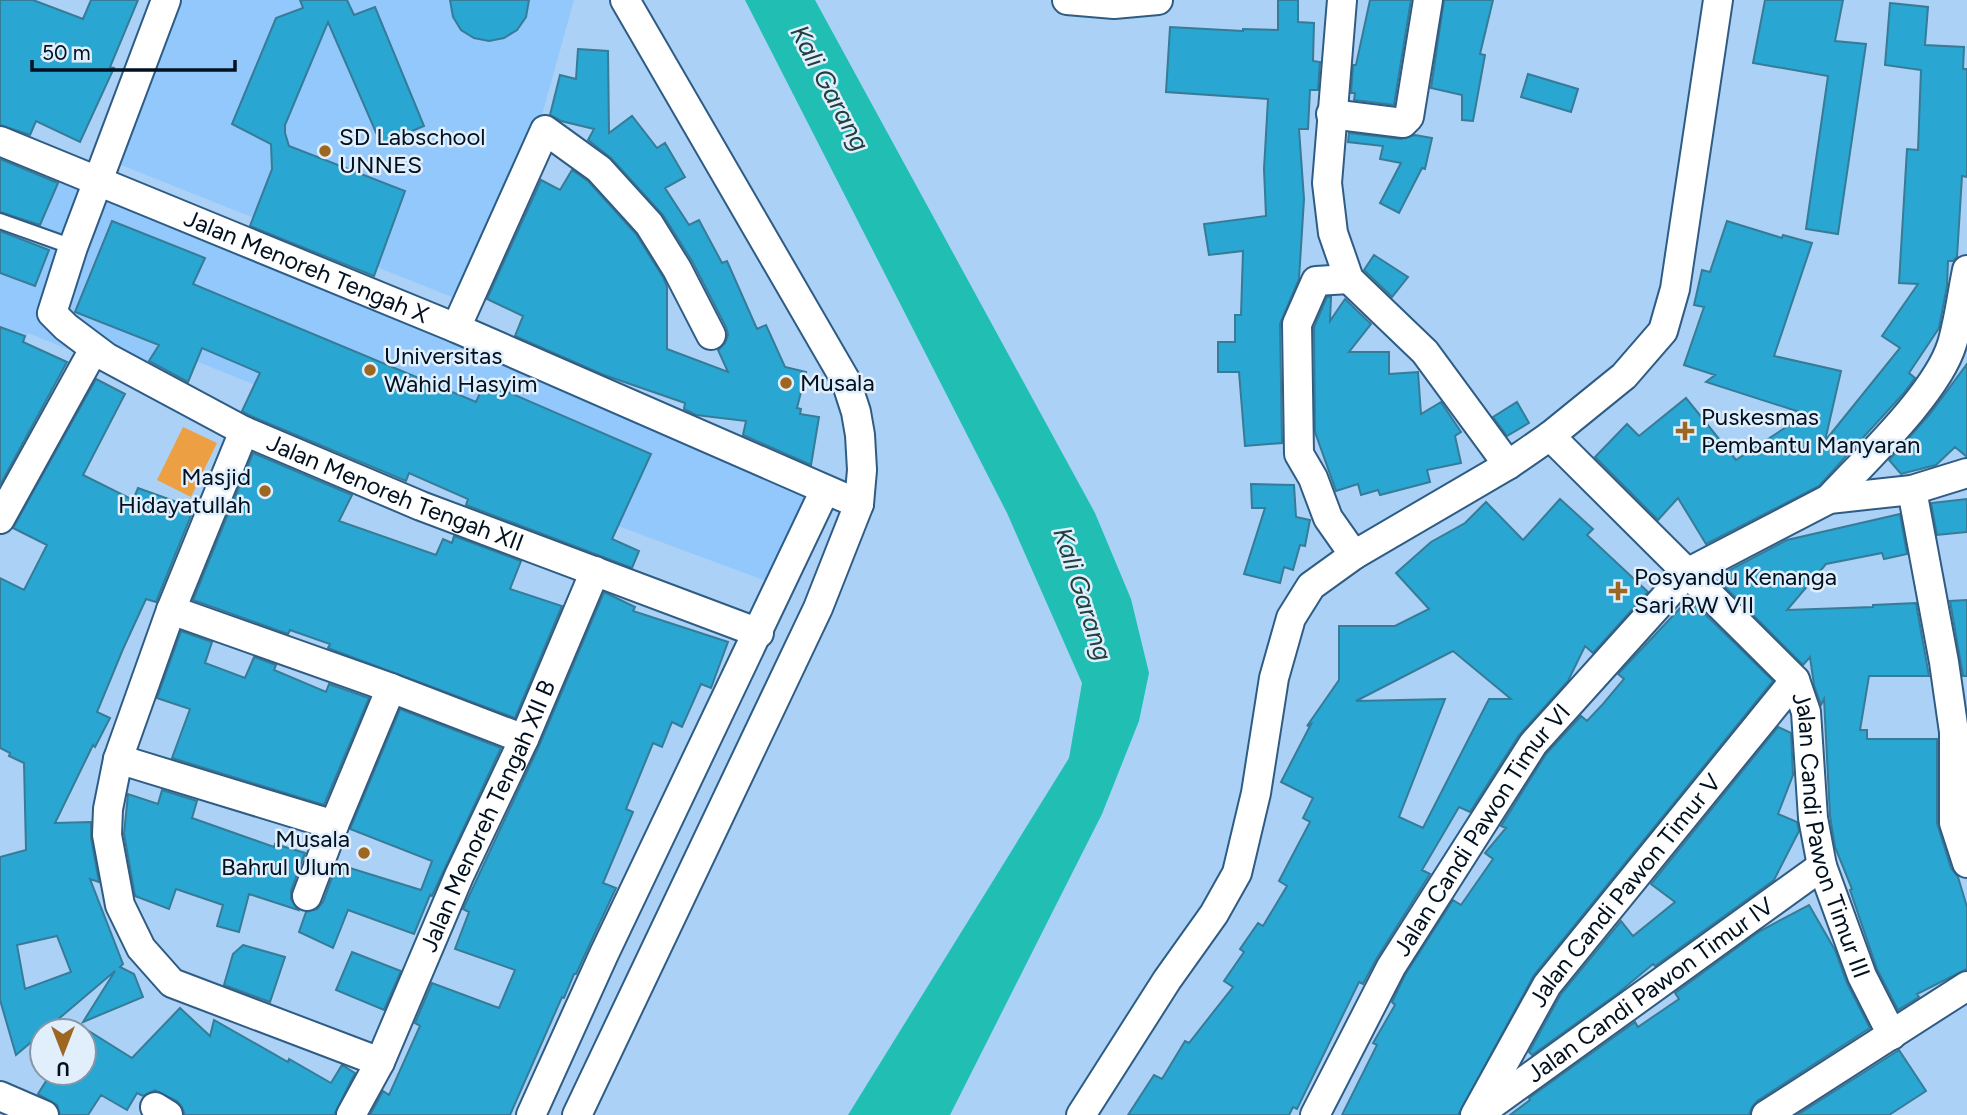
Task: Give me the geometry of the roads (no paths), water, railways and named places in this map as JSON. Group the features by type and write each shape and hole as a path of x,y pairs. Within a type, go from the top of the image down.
{"street":[{"path":"73,247 166,0"},
{"path":"577,1115 818,608 859,504 862,470 856,412 845,381 625,0"},
{"path":"1067,0 1114,4 1158,0"},
{"path":"1342,0 1327,183 1333,233 1349,279 1425,352 1508,465"},
{"path":"1331,114 1403,123 1409,117 1428,0"},
{"path":"1081,1115 1167,980 1214,914 1237,873 1256,793 1274,678 1291,618 1311,586 1354,555 1508,465 1549,436 1623,376 1662,331 1675,289 1718,0"},
{"path":"456,328 545,130 599,169 649,224 677,269 710,335"},
{"name":"Jalan Menoreh Tengah X","path":"0,141 456,328 859,504"},
{"name":"Jalan Menoreh Tengah XII","path":"73,247 52,313 94,349 244,431 421,506 759,633"},
{"path":"1687,573 1829,499 1892,432 1935,379 1951,345 1967,270"},
{"path":"1349,279 1316,281 1297,324 1299,454 1313,478 1328,518 1354,555"},
{"path":"0,519 94,349"},
{"path":"244,431 171,610 118,759 108,809 107,835 113,873 120,905 141,948 172,983 380,1062"},
{"name":"Jalan Candi Pawon Timur III","path":"1549,436 1795,680 1807,712 1813,818 1822,866 1862,976 1892,1035"},
{"path":"1829,499 1912,490 1967,473"},
{"path":"531,1115 604,954 825,490"},
{"path":"1912,490 1944,662 1954,732 1954,823 1967,863"},
{"name":"Jalan Menoreh Tengah XII B","path":"351,1115 380,1062 459,876 524,738 595,571"},
{"name":"Jalan Candi Pawon Timur VI","path":"1315,1115 1391,967 1533,744 1687,573"},
{"path":"171,610 524,738"},
{"name":"Jalan Candi Pawon Timur V","path":"1476,1115 1547,985 1795,680"},
{"path":"307,896 391,688"},
{"path":"118,759 334,825"},
{"name":"Jalan Candi Pawon Timur IV","path":"1476,1115 1822,866"},
{"path":"1766,1115 1967,986"},
{"path":"2,1096 44,1115"}],"lane":[{"path":"0,221 73,247"}],"water":[{"name":"Kali Garang","path":"745,0 815,0 1095,513 1131,599 1149,673 1139,721 1102,814 950,1115 848,1115 1069,758 1082,683 1007,513"}],"place":[{"name":"SD Labschool UNNES","path":"325,151"},
{"name":"Universitas Wahid Hasyim","path":"370,370"},
{"name":"Musala","path":"786,383"},
{"name":"Puskesmas Pembantu Manyaran","path":"1685,431"},
{"name":"Masjid Hidayatullah","path":"265,491"},
{"name":"Posyandu Kenanga Sari RW VII","path":"1618,591"},
{"name":"Musala Bahrul Ulum","path":"364,853"}]}
